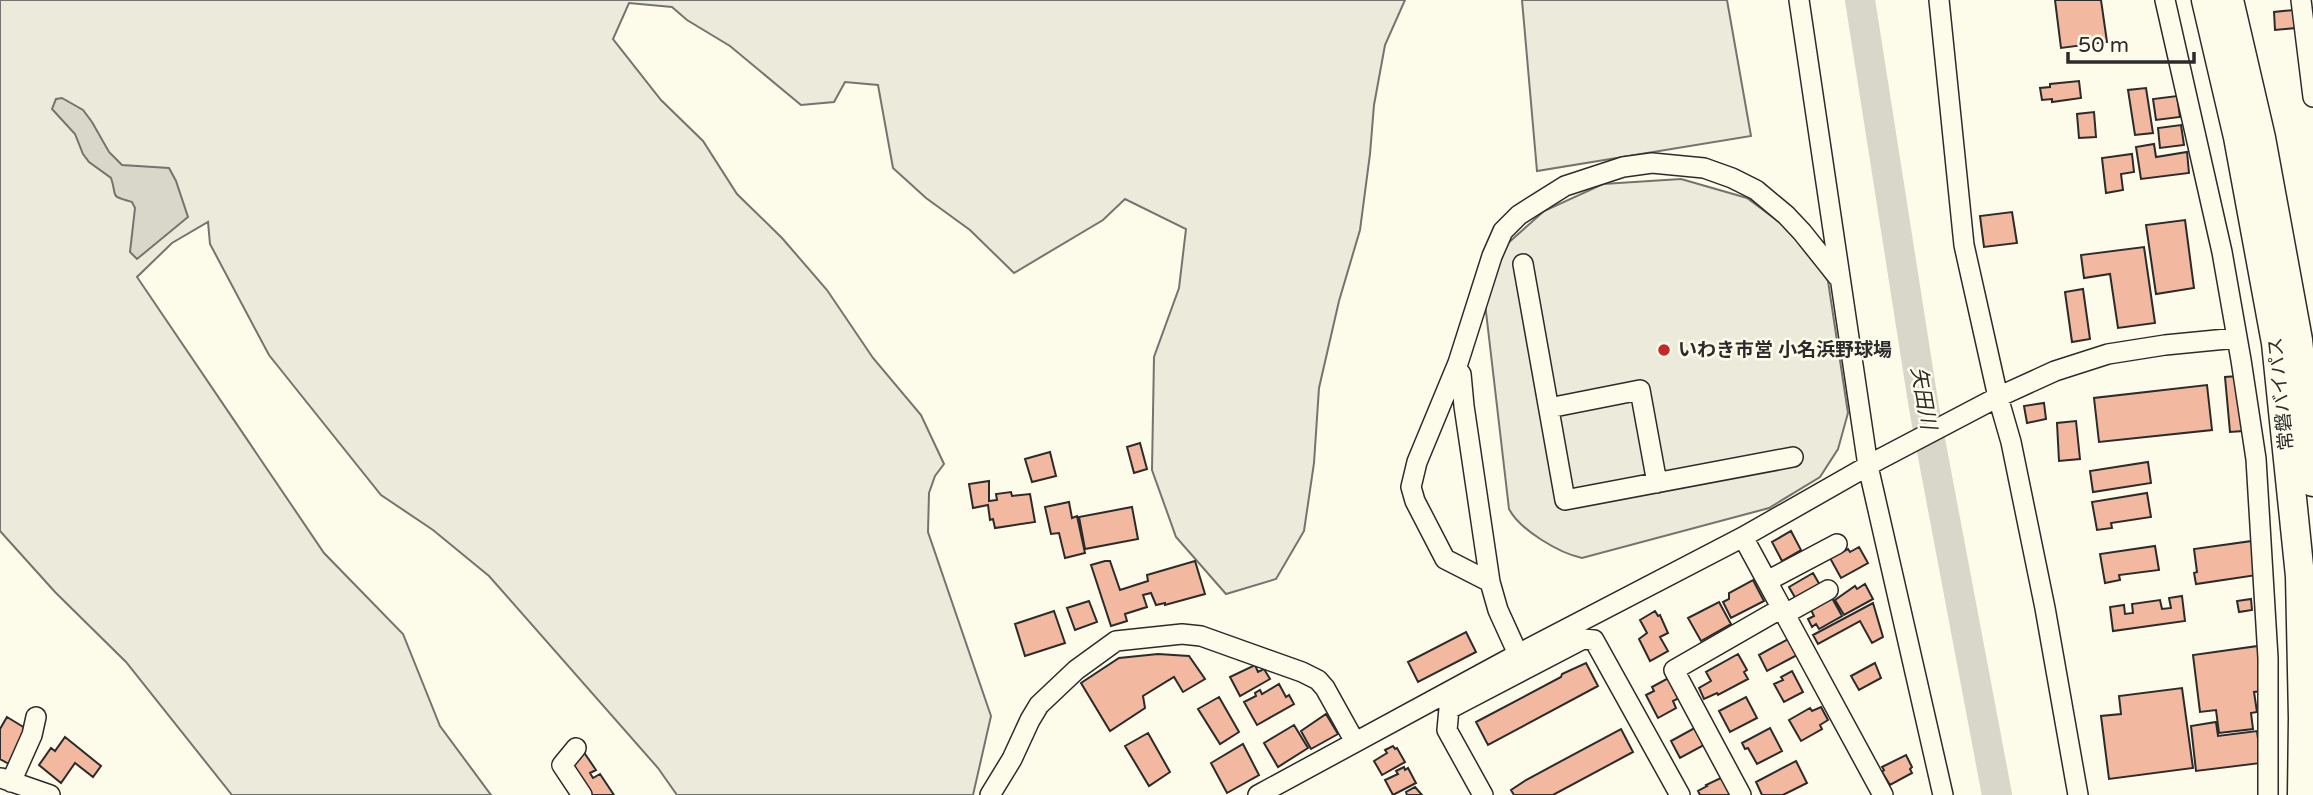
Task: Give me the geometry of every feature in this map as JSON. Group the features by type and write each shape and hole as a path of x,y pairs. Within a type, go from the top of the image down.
{"highway":[{"name":"常磐バイパス","path":"2206,0 2238,137 2276,343 2300,576 2302,795"},
{"name":"常磐バイパス","path":"2229,0 2260,138 2298,340 2313,482"}],"street":[{"path":"1798,0 1840,281 1874,463 1944,795"},
{"path":"1939,0 1964,245 1991,401 2011,442 2045,608 2078,795"},
{"path":"2165,0 2222,252 2256,459 2268,658 2268,795"},
{"path":"2301,0 2313,97"},
{"path":"1490,582 1445,559 1413,495 1412,487 1417,462 1456,368 1492,256 1503,231 1519,215 1565,186 1623,167 1652,163 1704,167 1755,190 1786,215 1840,281"},
{"path":"1523,264 1565,500 1793,457"},
{"path":"1258,795 1281,790 1355,742 1743,537 1874,463 1991,401 2055,371 2108,354 2237,338"},
{"path":"1456,368 1461,374 1490,582 1498,610 1518,654"},
{"path":"1549,408 1640,390 1657,482"},
{"path":"1743,537 1882,795"},
{"path":"1767,581 1837,544"},
{"path":"1741,795 1674,670 1828,590"},
{"path":"990,795 1012,759 1030,720 1051,692 1116,641 1182,634 1201,636 1311,676 1325,688 1355,742"},
{"path":"1483,795 1447,730 1449,709 1583,639 1594,640 1681,795"},
{"path":"37,717 32,735 6,780 50,795"},
{"path":"576,748 562,765 582,795"}],"shaded area":[{"path":"0,0 1405,0 1385,45 1374,105 1360,230 1339,301 1319,388 1314,463 1304,531 1276,579 1226,594 1176,537 1152,470 1154,357 1179,288 1186,229 1125,199 1103,220 1014,273 970,230 926,198 893,168 878,85 845,82 834,102 801,105 730,46 687,20 672,7 629,3 613,39 661,100 703,141 737,194 782,238 827,290 873,358 921,415 944,464 935,476 929,493 928,532 991,716 973,795 677,795 658,768 489,576 433,530 381,495 269,355 210,244 208,222 172,243 137,277 324,553 403,634 440,726 491,795 232,795 126,662 55,592 0,531"},
{"path":"1522,0 1727,0 1751,136 1537,171"},
{"path":"62,98 83,110 109,152 122,165 169,168 176,181 188,217 137,259 130,252 135,208 132,202 115,195 111,178 89,162 75,134 52,109 56,99"},
{"name":"いわき市営 小名浜野球場","path":"1681,179 1747,198 1793,232 1828,281 1848,413 1838,449 1820,477 1769,508 1582,558 1541,540 1522,525 1509,509 1483,286 1507,244 1544,211 1603,184"}],"building":[{"path":"2055,0 2101,0 2107,42 2061,48"},
{"path":"2294,10 2295,28 2275,30 2274,12"},
{"path":"2079,81 2081,98 2052,102 2052,99 2042,100 2040,88 2050,87 2050,84"},
{"path":"2146,88 2153,133 2135,135 2128,90"},
{"path":"2177,96 2180,117 2156,120 2153,99"},
{"path":"2094,112 2096,137 2079,138 2077,114"},
{"path":"2181,125 2184,145 2160,148 2158,128"},
{"path":"2154,144 2156,157 2187,152 2189,173 2141,179 2136,147"},
{"path":"2132,154 2134,172 2121,174 2123,190 2106,193 2102,158"},
{"path":"2012,212 2017,243 1984,247 1980,216"},
{"path":"2185,220 2194,288 2156,294 2146,225"},
{"path":"2144,247 2155,323 2118,328 2110,274 2084,278 2081,255"},
{"path":"2083,289 2090,339 2072,342 2065,292"},
{"path":"2238,376 2243,431 2230,432 2225,377"},
{"path":"2207,385 2212,430 2099,442 2094,398"},
{"path":"2044,403 2046,419 2027,423 2024,406"},
{"path":"2076,421 2080,459 2059,461 2057,423"},
{"path":"1140,443 1147,469 1134,473 1127,447"},
{"path":"1050,452 1056,476 1032,482 1025,459"},
{"path":"2148,462 2151,483 2093,492 2090,471"},
{"path":"989,481 989,501 997,500 996,494 1030,494 1035,522 995,528 993,519 990,520 988,505 973,508 969,484"},
{"path":"2147,493 2151,517 2111,523 2112,528 2097,530 2092,502"},
{"path":"1069,502 1072,518 1077,516 1085,553 1065,558 1059,533 1051,534 1045,507"},
{"path":"1132,507 1138,539 1085,549 1079,517"},
{"path":"1791,531 1801,550 1782,561 1772,542"},
{"path":"2252,541 2257,575 2196,584 2194,549"},
{"path":"2155,546 2159,570 2119,575 2120,580 2105,583 2100,554"},
{"path":"1859,547 1868,563 1841,578 1830,558"},
{"path":"1110,561 1120,590 1148,581 1147,575 1195,561 1205,594 1165,605 1156,605 1151,593 1143,595 1147,607 1125,614 1127,621 1111,626 1091,565"},
{"path":"1813,573 1821,587 1797,601 1789,587"},
{"path":"1753,580 1764,601 1731,618 1723,602 1729,599 1729,593"},
{"path":"1865,584 1873,599 1844,615 1835,600 1855,586 1857,589"},
{"path":"2182,596 2185,621 2113,631 2110,607 2124,605 2125,614 2133,613 2132,604 2160,600 2162,609 2171,608 2169,598"},
{"path":"1832,598 1842,616 1819,629 1816,624 1812,627 1808,619 1814,616 1811,610"},
{"path":"2251,599 2252,610 2239,612 2237,601"},
{"path":"1089,601 1097,622 1075,630 1067,608"},
{"path":"1719,602 1731,624 1701,641 1688,618"},
{"path":"1873,603 1883,637 1872,643 1860,621 1818,644 1813,635"},
{"path":"1054,611 1065,643 1025,656 1015,624"},
{"path":"1655,611 1660,615 1668,633 1660,637 1668,651 1650,661 1639,639 1647,633 1640,620"},
{"path":"1466,632 1476,652 1418,682 1408,662"},
{"path":"1790,638 1799,654 1767,671 1759,655"},
{"path":"2258,646 2263,691 2254,692 2257,712 2251,713 2253,729 2219,733 2216,710 2200,712 2193,655"},
{"path":"1158,654 1189,656 1205,679 1183,692 1174,677 1143,696 1145,708 1110,731 1081,683 1119,658"},
{"path":"1738,654 1747,670 1744,672 1748,679 1718,695 1717,693 1704,699 1699,688 1711,681 1706,672"},
{"path":"1586,663 1598,686 1488,745 1476,722"},
{"path":"1875,663 1881,678 1859,690 1851,676"},
{"path":"1255,665 1258,672 1264,669 1270,679 1240,696 1230,677"},
{"path":"1792,671 1803,692 1784,702 1774,684"},
{"path":"1672,676 1683,696 1673,701 1676,708 1658,718 1646,695 1654,691 1652,687"},
{"path":"1279,684 1286,697 1289,695 1294,704 1257,725 1244,702 1256,696 1255,693 1260,690 1262,694"},
{"path":"2182,688 2193,768 2109,779 2101,716 2121,714 2119,696"},
{"path":"1219,697 1239,732 1220,744 1198,709"},
{"path":"1746,697 1757,718 1730,732 1719,711"},
{"path":"1821,707 1828,720 1820,725 1822,729 1801,741 1789,720 1810,708 1812,711"},
{"path":"1326,714 1338,734 1311,749 1301,731"},
{"path":"7,717 30,731 9,764 0,759 0,729"},
{"path":"2216,722 2218,736 2257,731 2261,763 2196,771 2191,726"},
{"path":"1294,725 1308,748 1278,767 1264,743"},
{"path":"1700,725 1704,745 1680,758 1671,741"},
{"path":"1770,728 1782,751 1757,764 1742,743"},
{"path":"1621,729 1633,752 1553,795 1514,795 1511,790 1526,780"},
{"path":"1148,733 1170,772 1149,786 1125,746"},
{"path":"65,737 101,766 93,777 75,763 61,783 39,765 51,748 55,751"},
{"path":"1243,744 1259,775 1227,793 1211,763"},
{"path":"1393,746 1405,762 1382,775 1374,761"},
{"path":"583,751 596,770 590,773 593,778 600,774 614,795 586,795 565,764"},
{"path":"1906,755 1912,773 1890,785 1882,767"},
{"path":"1796,761 1807,783 1783,795 1762,795 1756,782"},
{"path":"1404,767 1405,770 1408,768 1416,783 1393,795 1385,780 1398,774 1396,771"},
{"path":"1727,775 1737,795 1700,795 1698,791 1706,785"},
{"path":"1415,787 1422,795 1407,795 1406,792"}],"waterway":[{"name":"矢田川","path":"1860,0 1924,408 1997,795"}],"place":[{"name":"いわき市営 小名浜野球場","path":"1664,350"}]}
